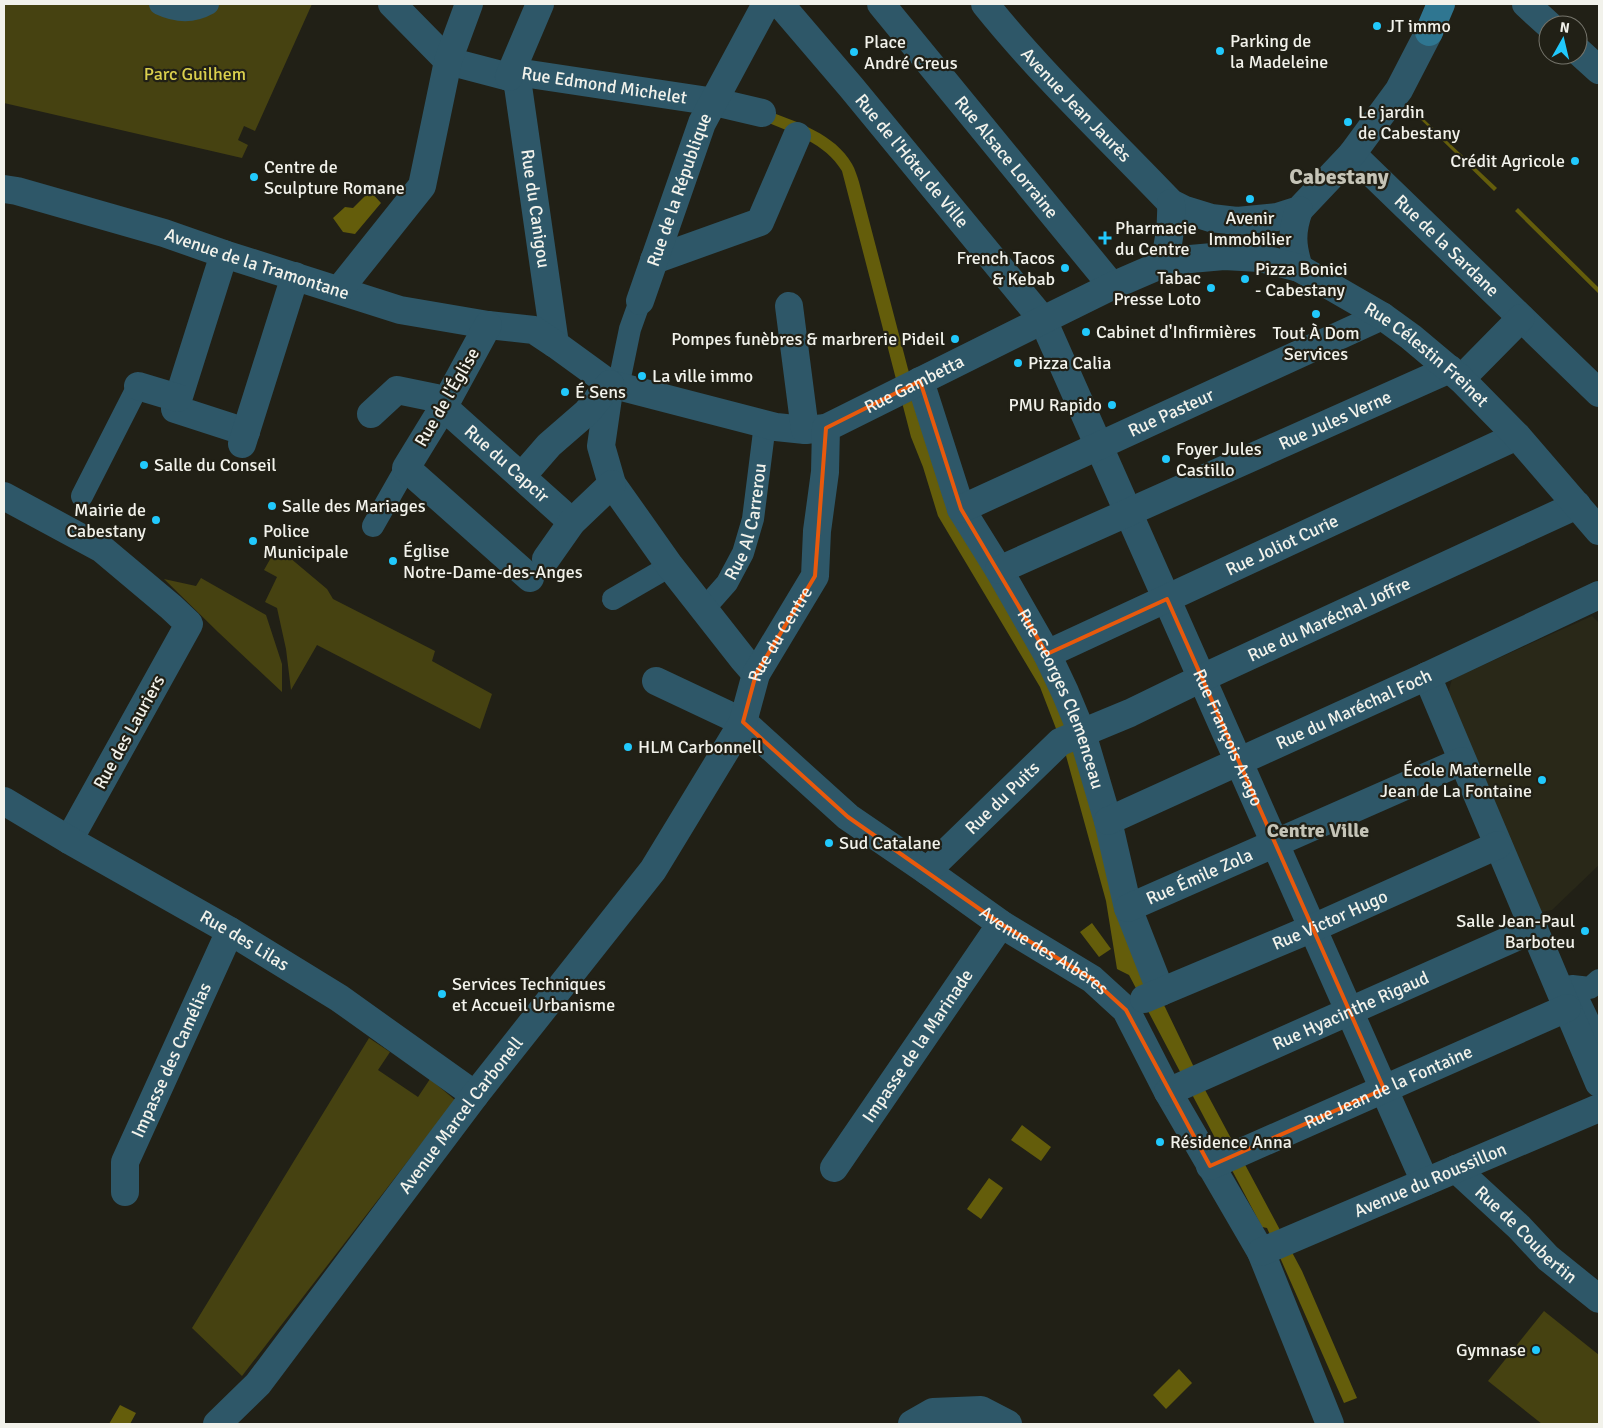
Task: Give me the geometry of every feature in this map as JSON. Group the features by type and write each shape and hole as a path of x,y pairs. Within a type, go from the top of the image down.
{"main road":[{"path":"1429,32 1441,4"}],"street":[{"path":"160,4 170,9 185,12 200,9 208,4"},
{"path":"392,4 448,61"},
{"path":"339,290 422,186 448,61 469,4"},
{"path":"513,74 540,4"},
{"name":"Rue de la République","path":"614,386 630,329 702,123 766,4"},
{"name":"Rue de l'Hôtel de Ville","path":"780,4 857,94 1042,320"},
{"name":"Rue Alsace Lorraine","path":"881,4 1112,286"},
{"name":"Avenue Jean Jaurès","path":"985,4 1013,40 1050,80 1177,209 1211,218 1237,221 1277,217 1299,210"},
{"path":"1526,4 1539,15"},
{"path":"1299,268 1293,245 1293,231 1299,210 1352,154 1399,90 1429,32"},
{"path":"1588,60 1599,70"},
{"name":"Rue Edmond Michelet","path":"448,61 513,74 714,102 762,113"},
{"name":"Rue du Canigou","path":"513,74 555,344"},
{"path":"654,260 760,222 797,136"},
{"name":"Rue de la Sardane","path":"1352,154 1599,393"},
{"name":"Avenue de la Tramontane","path":"4,189 18,191 164,233 400,310 534,330 614,386"},
{"path":"1177,209 1210,223 1235,225 1290,220 1287,244 1290,258 1240,250 1171,255 1176,234 1177,209"},
{"path":"1162,264 1168,248 1172,222 1177,209"},
{"path":"176,403 224,254"},
{"name":"Rue Gambetta","path":"816,429 920,381 1112,286 1162,264 1206,257"},
{"name":"Rue Célestin Freinet","path":"1206,257 1260,258 1299,268 1382,316 1456,374 1517,436 1599,531"},
{"path":"82,496 138,386 244,438 295,276"},
{"name":"Rue du Centre","path":"743,722 756,674 815,576 817,531 825,472 789,306"},
{"name":"Rue Pasteur","path":"961,509 1382,316"},
{"path":"1456,374 1522,318"},
{"name":"Rue François Arago","path":"1042,320 1425,1182"},
{"name":"Rue de l'Église","path":"406,468 444,406 499,326"},
{"name":"Rue Jules Verne","path":"999,570 1128,512 1456,374"},
{"name":"Rue Georges Clemenceau","path":"920,381 961,509 1048,654 1082,733 1108,821 1128,908 1161,992"},
{"path":"614,386 765,424 816,429"},
{"path":"522,476 550,445 614,386"},
{"path":"614,386 601,446 612,484 670,566 756,674"},
{"name":"Rue du Capcir","path":"371,414 397,390 436,398 455,418 572,522"},
{"name":"Rue Al Carrerou","path":"704,609 727,583 743,553 753,519 765,424"},
{"name":"Rue Joliot Curie","path":"1048,654 1517,436"},
{"path":"373,526 406,468 538,569 572,522 612,484"},
{"name":"Rue des Lauriers","path":"4,496 102,549 189,624 69,840"},
{"name":"Rue du Maréchal Joffre","path":"1082,733 1130,713 1577,505"},
{"path":"613,599 670,566"},
{"name":"Rue du Maréchal Foch","path":"1108,821 1599,595"},
{"path":"1426,676 1599,1083"},
{"name":"Avenue des Albères","path":"656,682 743,722 848,817 1001,924 1092,979 1126,1010 1168,1092 1261,1252 1330,1424"},
{"name":"Avenue Marcel Carbonell","path":"217,1424 258,1384 475,1095 652,870 743,722"},
{"name":"Rue du Puits","path":"927,871 1060,742 1082,733"},
{"name":"Rue Émile Zola","path":"1128,908 1462,760"},
{"name":"Rue des Lilas","path":"4,801 230,931 338,998 475,1095"},
{"name":"Rue Victor Hugo","path":"1161,992 1313,928 1498,845"},
{"name":"Impasse de la Marinade","path":"834,1168 1001,924"},
{"name":"Rue Hyacinthe Rigaud","path":"1168,1092 1534,929"},
{"name":"Impasse des Camélias","path":"125,1192 125,1162 230,931"},
{"path":"1599,980 1590,988 1572,986 1599,1043"},
{"path":"1126,1010 1136,1003 1161,992"},
{"name":"Rue Jean de la Fontaine","path":"1210,1166 1567,1008"},
{"name":"Avenue du Roussillon","path":"1261,1252 1599,1108"},
{"name":"Rue de Coubertin","path":"1456,1168 1519,1227 1548,1258 1599,1299"},
{"path":"912,1424 933,1412 981,1410 1008,1424"}],"highlighted area":[{"path":"920,381 961,509 1047,654 1167,599 1384,1089 1210,1166 1126,1010 1092,979 1001,924 848,817 743,722 756,674 815,576 826,428"}],"shaded area":[{"path":"1412,108 1497,188 1494,191 1411,110"},
{"path":"768,111 815,130 826,137 845,154 854,168 908,369 927,432 1053,679 1140,971 1165,1007 1204,1088 1302,1271 1357,1398 1344,1403 1267,1228 1262,1227 1129,975 1117,969 1106,901 1065,752 1040,687 938,516 923,467 911,437 842,171 827,153 817,146 764,121"},
{"path":"370,191 381,203 355,234 343,232 333,218 345,207 353,208"},
{"path":"1518,208 1599,288 1599,294 1515,211"},
{"name":"École Maternelle Jean de La Fontaine","path":"1592,616 1599,623 1599,865 1552,910 1541,912 1448,694 1452,679"},
{"path":"1092,923 1111,949 1099,957 1080,932"},
{"path":"1022,1125 1051,1147 1041,1161 1011,1140"},
{"path":"989,1178 1003,1188 981,1219 967,1209"},
{"path":"1179,1369 1192,1383 1166,1409 1153,1395"},
{"path":"120,1405 136,1413 130,1424 109,1424"}],"green space":[{"name":"Parc Guilhem","path":"4,4 312,4 255,131 244,126 238,140 248,145 242,158 4,103"},
{"path":"277,547 327,589 333,599 435,651 432,661 492,694 480,729 317,645 291,690 286,649 277,608 265,602 277,577 264,570"},
{"path":"201,578 266,615 282,664 282,692 164,579 196,586"},
{"path":"369,1038 390,1052 378,1070 418,1097 430,1079 455,1100 242,1376 192,1328"},
{"name":"Gymnase","path":"1544,1311 1599,1355 1599,1424 1542,1424 1488,1381"}],"place":[{"name":"JT immo","path":"1377,26"},
{"name":"Parking de la Madeleine","path":"1220,51"},
{"name":"Place André Creus","path":"854,52"},
{"name":"Le jardin de Cabestany","path":"1348,122"},
{"name":"Crédit Agricole","path":"1575,161"},
{"name":"Centre de Sculpture Romane","path":"254,177"},
{"name":"Avenir Immobilier","path":"1250,199"},
{"name":"Pharmacie du Centre","path":"1105,238"},
{"name":"French Tacos & Kebab","path":"1065,268"},
{"name":"Pizza Bonici - Cabestany","path":"1245,279"},
{"name":"Tabac Presse Loto","path":"1211,288"},
{"name":"Tout À Dom Services","path":"1316,314"},
{"name":"Cabinet d'Infirmières","path":"1086,332"},
{"name":"Pompes funèbres & marbrerie Pideil","path":"955,339"},
{"name":"Pizza Calia","path":"1018,363"},
{"name":"La ville immo","path":"642,376"},
{"name":"É Sens","path":"565,392"},
{"name":"PMU Rapido","path":"1112,405"},
{"name":"Foyer Jules Castillo","path":"1166,459"},
{"name":"Salle du Conseil","path":"144,465"},
{"name":"Salle des Mariages","path":"272,506"},
{"name":"Mairie de Cabestany","path":"156,520"},
{"name":"Police Municipale","path":"253,541"},
{"name":"Église Notre-Dame-des-Anges","path":"393,561"},
{"name":"HLM Carbonnell","path":"628,747"},
{"name":"École Maternelle Jean de La Fontaine","path":"1542,780"},
{"name":"Sud Catalane","path":"829,843"},
{"name":"Salle Jean-Paul Barboteu","path":"1585,931"},
{"name":"Services Techniques et Accueil Urbanisme","path":"442,994"},
{"name":"Résidence Anna","path":"1160,1142"},
{"name":"Gymnase","path":"1536,1350"}],"district":[{"name":"Cabestany","path":"1339,176"},
{"name":"Centre Ville","path":"1318,830"}]}
